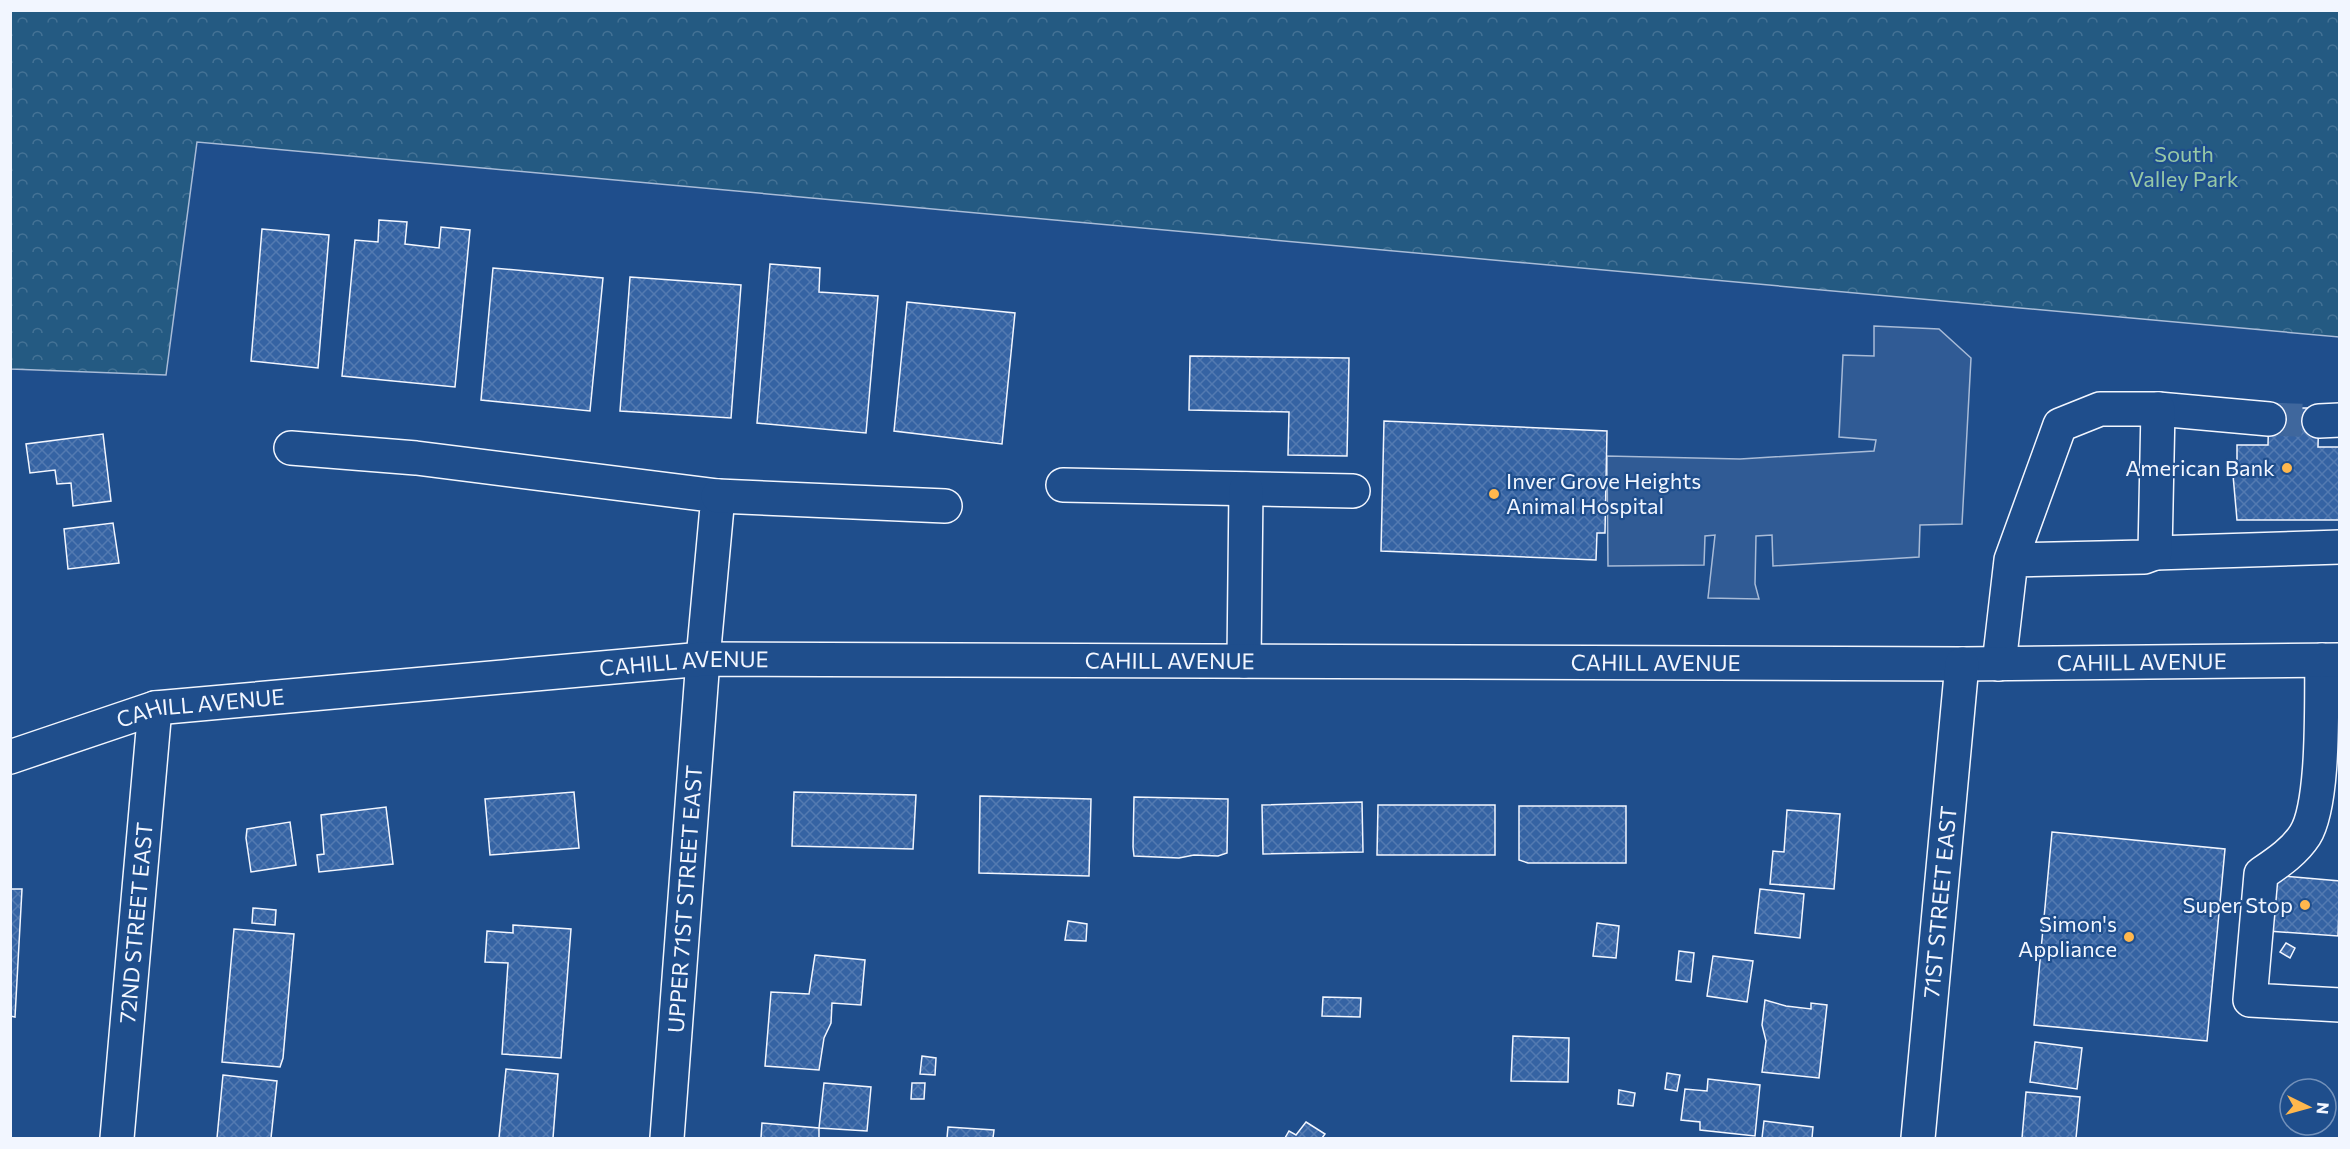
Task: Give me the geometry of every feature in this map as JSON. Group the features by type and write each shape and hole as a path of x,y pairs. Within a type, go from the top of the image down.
{"street":[{"path":"1999,663 2012,560 2060,425 2100,409 2158,409 2269,419"},
{"path":"2155,553 2158,409"},
{"path":"291,447 416,458 718,496 945,506"},
{"path":"1063,485 1353,491"},
{"path":"1244,661 1246,489"},
{"name":"UPPER 71ST STREET EAST","path":"668,1138 703,659 718,496"},
{"path":"2012,560 2144,557 2155,553 2340,547"},
{"name":"CAHILL AVENUE","path":"10,757 155,708 703,659 1962,664 2331,660"},
{"path":"2331,660 2314,813 2306,834 2287,856 2260,874 2250,1000 2340,1005"},
{"name":"71ST STREET EAST","path":"1918,1138 1962,664"},
{"name":"72ND STREET EAST","path":"117,1138 155,708"}],"green space":[{"name":"South Valley Park","path":"11,10 2339,11 2339,337 197,142 166,375 11,369"}],"shaded area":[{"path":"1874,326 1939,329 1971,358 1962,524 1920,525 1919,557 1773,566 1772,535 1756,536 1755,584 1759,599 1708,598 1715,535 1705,536 1704,565 1608,566 1607,456 1740,459 1874,451 1876,440 1839,437 1843,355 1874,356"}],"building":[{"path":"379,220 407,222 405,244 439,248 441,227 470,230 455,387 342,376 355,240 378,242"},
{"path":"262,229 329,235 318,368 251,361"},
{"path":"770,264 820,268 819,292 878,296 866,433 757,423"},
{"path":"493,268 603,278 590,411 481,400"},
{"path":"630,277 741,285 731,418 620,411"},
{"path":"907,302 1015,313 1002,444 894,431"},
{"path":"1190,356 1349,358 1347,456 1288,455 1289,412 1189,410"},
{"name":"American Bank","path":"2269,408 2319,408 2318,447 2340,447 2340,520 2237,520 2233,475 2237,461 2237,445 2268,445"},
{"name":"Inver Grove Heights Animal Hospital","path":"1384,421 1607,431 1605,533 1597,533 1596,560 1381,551"},
{"path":"103,434 111,501 73,506 71,483 57,484 55,470 30,473 26,444"},
{"path":"113,523 119,563 68,569 64,529"},
{"path":"574,792 579,848 490,855 485,799"},
{"path":"794,792 916,795 913,849 792,846"},
{"path":"980,796 1091,799 1089,876 979,873"},
{"path":"1134,797 1228,799 1227,853 1218,856 1194,855 1179,858 1134,856"},
{"path":"1362,802 1363,852 1263,854 1262,805"},
{"path":"1378,805 1495,805 1495,855 1377,855"},
{"path":"1519,806 1626,806 1626,863 1528,863 1519,860"},
{"path":"386,807 393,864 319,872 317,855 324,854 321,815"},
{"path":"1787,810 1840,814 1834,889 1770,884 1773,851 1784,852"},
{"path":"290,822 296,865 251,872 246,838 247,829"},
{"name":"Simon's Appliance","path":"2052,832 2225,849 2207,1041 2034,1025"},
{"name":"Super Stop","path":"2272,875 2340,881 2338,936 2268,931"},
{"path":"10,889 22,889 15,1017 10,1016"},
{"path":"1760,889 1804,894 1800,938 1755,933"},
{"path":"253,908 276,910 275,925 252,923"},
{"path":"1068,921 1087,924 1086,941 1065,940"},
{"path":"1597,923 1619,926 1616,958 1593,956"},
{"path":"513,925 571,929 561,1058 502,1054 508,963 485,962 487,931 513,933"},
{"path":"234,929 294,934 283,1058 280,1067 222,1062"},
{"path":"2286,943 2295,948 2290,958 2280,952"},
{"path":"1679,951 1694,953 1691,982 1676,980"},
{"path":"815,955 865,960 861,1005 832,1003 831,1023 824,1038 819,1070 765,1066 771,992 809,994"},
{"path":"1713,956 1753,961 1747,1002 1707,996"},
{"path":"1323,997 1361,998 1360,1017 1322,1016"},
{"path":"1765,1000 1786,1006 1811,1009 1811,1003 1827,1005 1819,1078 1762,1072 1766,1041 1762,1025"},
{"path":"1513,1036 1569,1038 1568,1082 1511,1081"},
{"path":"2035,1042 2082,1048 2077,1089 2030,1082"},
{"path":"922,1056 936,1058 935,1075 920,1074"},
{"path":"506,1069 558,1074 553,1138 499,1138"},
{"path":"1667,1073 1680,1075 1677,1091 1665,1089"},
{"path":"223,1075 277,1081 271,1138 217,1138"},
{"path":"1708,1079 1760,1085 1755,1136 1700,1130 1700,1122 1681,1120 1685,1089 1707,1091"},
{"path":"824,1083 871,1087 867,1131 819,1128"},
{"path":"912,1083 925,1083 924,1099 911,1099"},
{"path":"1619,1090 1635,1093 1633,1106 1618,1104"},
{"path":"2026,1092 2080,1097 2076,1138 2022,1138"},
{"path":"1764,1121 1813,1127 1812,1138 1762,1138"},
{"path":"1306,1122 1325,1134 1322,1138 1285,1138 1289,1131 1296,1135"},
{"path":"762,1123 819,1128 819,1138 761,1138"},
{"path":"948,1127 994,1130 993,1138 947,1138"}],"tunnel":[{"path":"2269,419 2319,421"}],"place":[{"name":"American Bank","path":"2287,468"},
{"name":"Inver Grove Heights Animal Hospital","path":"1494,494"},
{"name":"Super Stop","path":"2305,905"},
{"name":"Simon's Appliance","path":"2129,937"}]}
